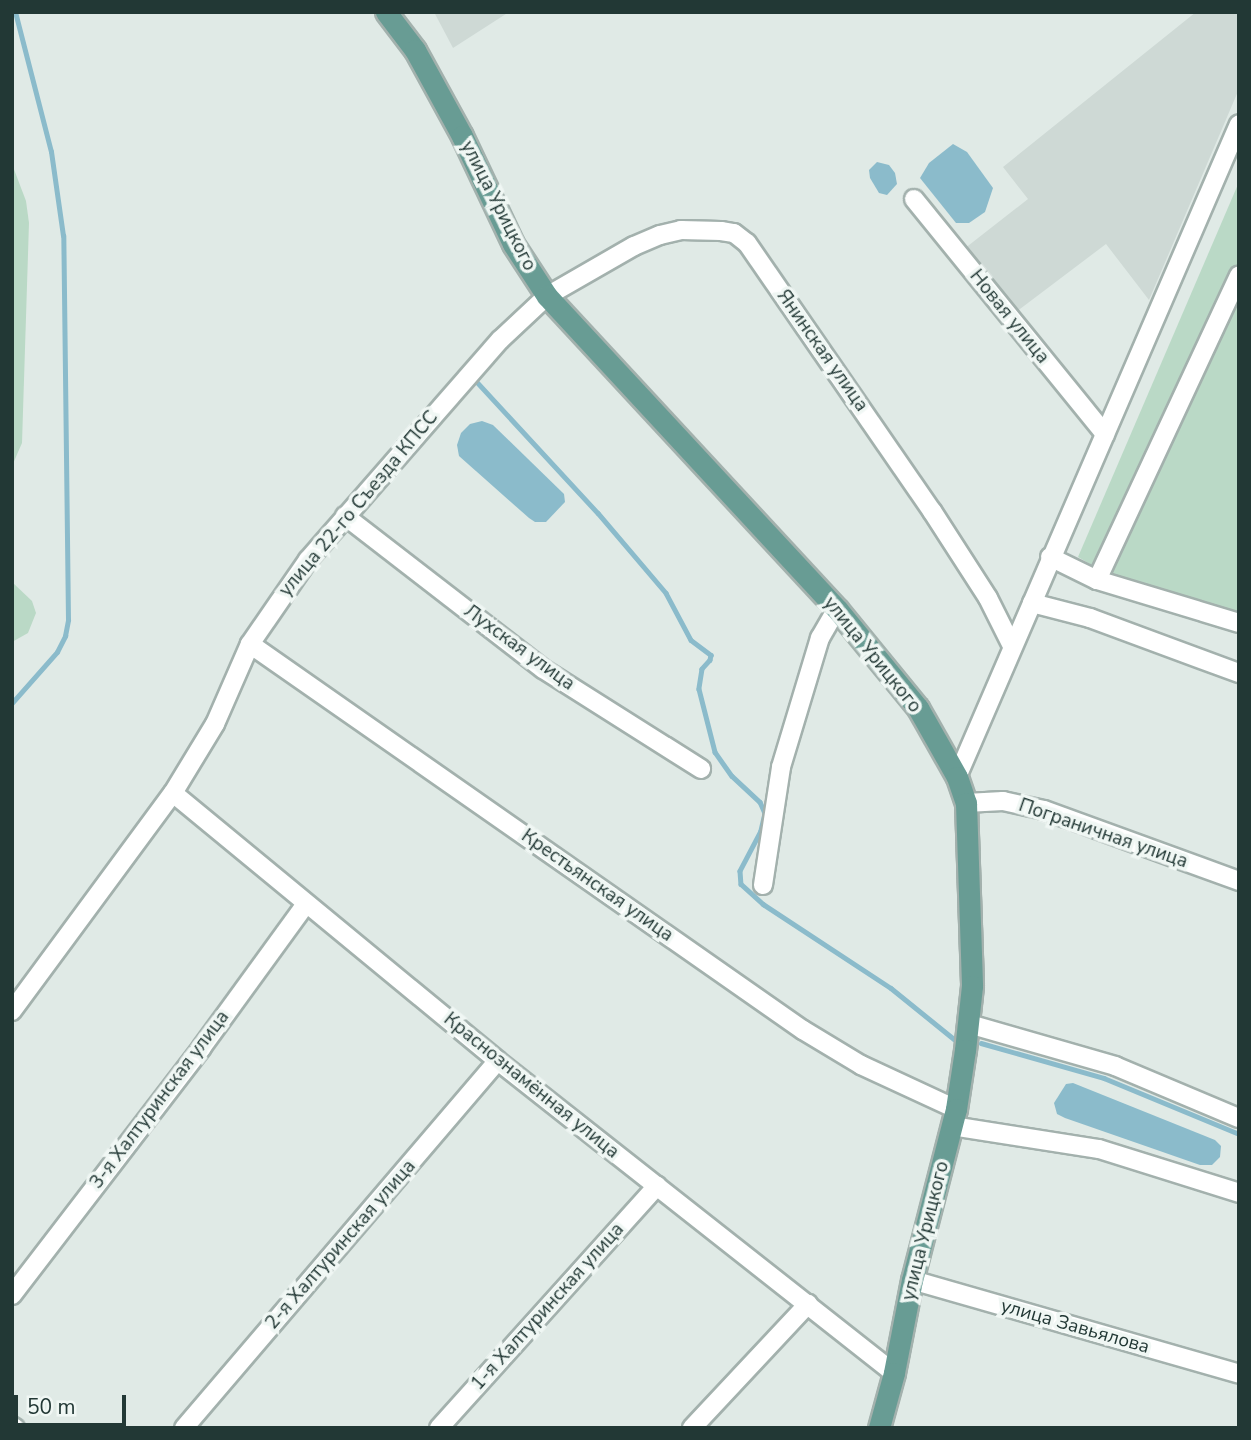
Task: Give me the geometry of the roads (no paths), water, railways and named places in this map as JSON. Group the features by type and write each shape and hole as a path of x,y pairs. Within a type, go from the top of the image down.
{"main road":[{"name":"улица Урицкого","path":"387,12 415,50 462,136 513,244 547,296 836,609 918,708 957,777 966,803 972,986 969,1024 954,1118 912,1280 894,1373 879,1428"}],"street":[{"path":"957,777 1049,557 1239,124"},
{"name":"Новая улица","path":"914,199 1105,434"},
{"name":"Янинская улица","path":"547,296 634,246 660,235 681,230 734,233 747,243 932,511 988,598 1012,646"},
{"path":"1097,580 1239,276"},
{"name":"улица 22-го Съезда КПСС","path":"12,1011 173,793 215,724 250,644 308,560 500,340 547,296"},
{"name":"Лухская улица","path":"345,516 543,669 701,769"},
{"path":"1049,557 1097,580 1239,623"},
{"path":"1032,603 1090,618 1239,673"},
{"path":"763,885 781,767 820,638 836,609"},
{"name":"Крестьянская улица","path":"250,644 803,1030 954,1118 1099,1149 1239,1193"},
{"name":"Краснознамённая улица","path":"173,793 498,1061 894,1373"},
{"name":"Пограничная улица","path":"966,803 1003,801 1044,810 1239,881"},
{"name":"3-я Халтуринская улица","path":"12,1295 202,1047 306,904"},
{"path":"969,1024 1115,1066 1239,1118"},
{"name":"2-я Халтуринская улица","path":"184,1428 498,1061"},
{"name":"1-я Халтуринская улица","path":"439,1428 657,1186"},
{"name":"улица Завьялова","path":"912,1280 1239,1374"},
{"path":"692,1428 808,1304"}],"water":[{"path":"953,144 967,152 993,188 985,212 969,223 956,223 920,178 929,163"},
{"path":"877,162 889,165 895,173 897,184 887,195 879,193 870,178 869,170"},
{"path":"482,421 493,425 564,494 565,502 546,522 535,522 529,518 459,456 457,445 461,433 470,424"},
{"path":"1073,1083 1215,1140 1221,1146 1220,1157 1212,1165 1200,1165 1057,1114 1054,1103 1066,1084"}],"waterway":[{"path":"12,703 57,652 65,636 68,620 63,236 51,152 15,12"},
{"path":"477,382 598,513 666,593 691,640 711,655 702,669 699,689 715,752 732,776 760,802 765,813 761,831 740,871 741,884 763,904 891,988 954,1039"},
{"path":"981,1043 1104,1078 1239,1134"}]}
